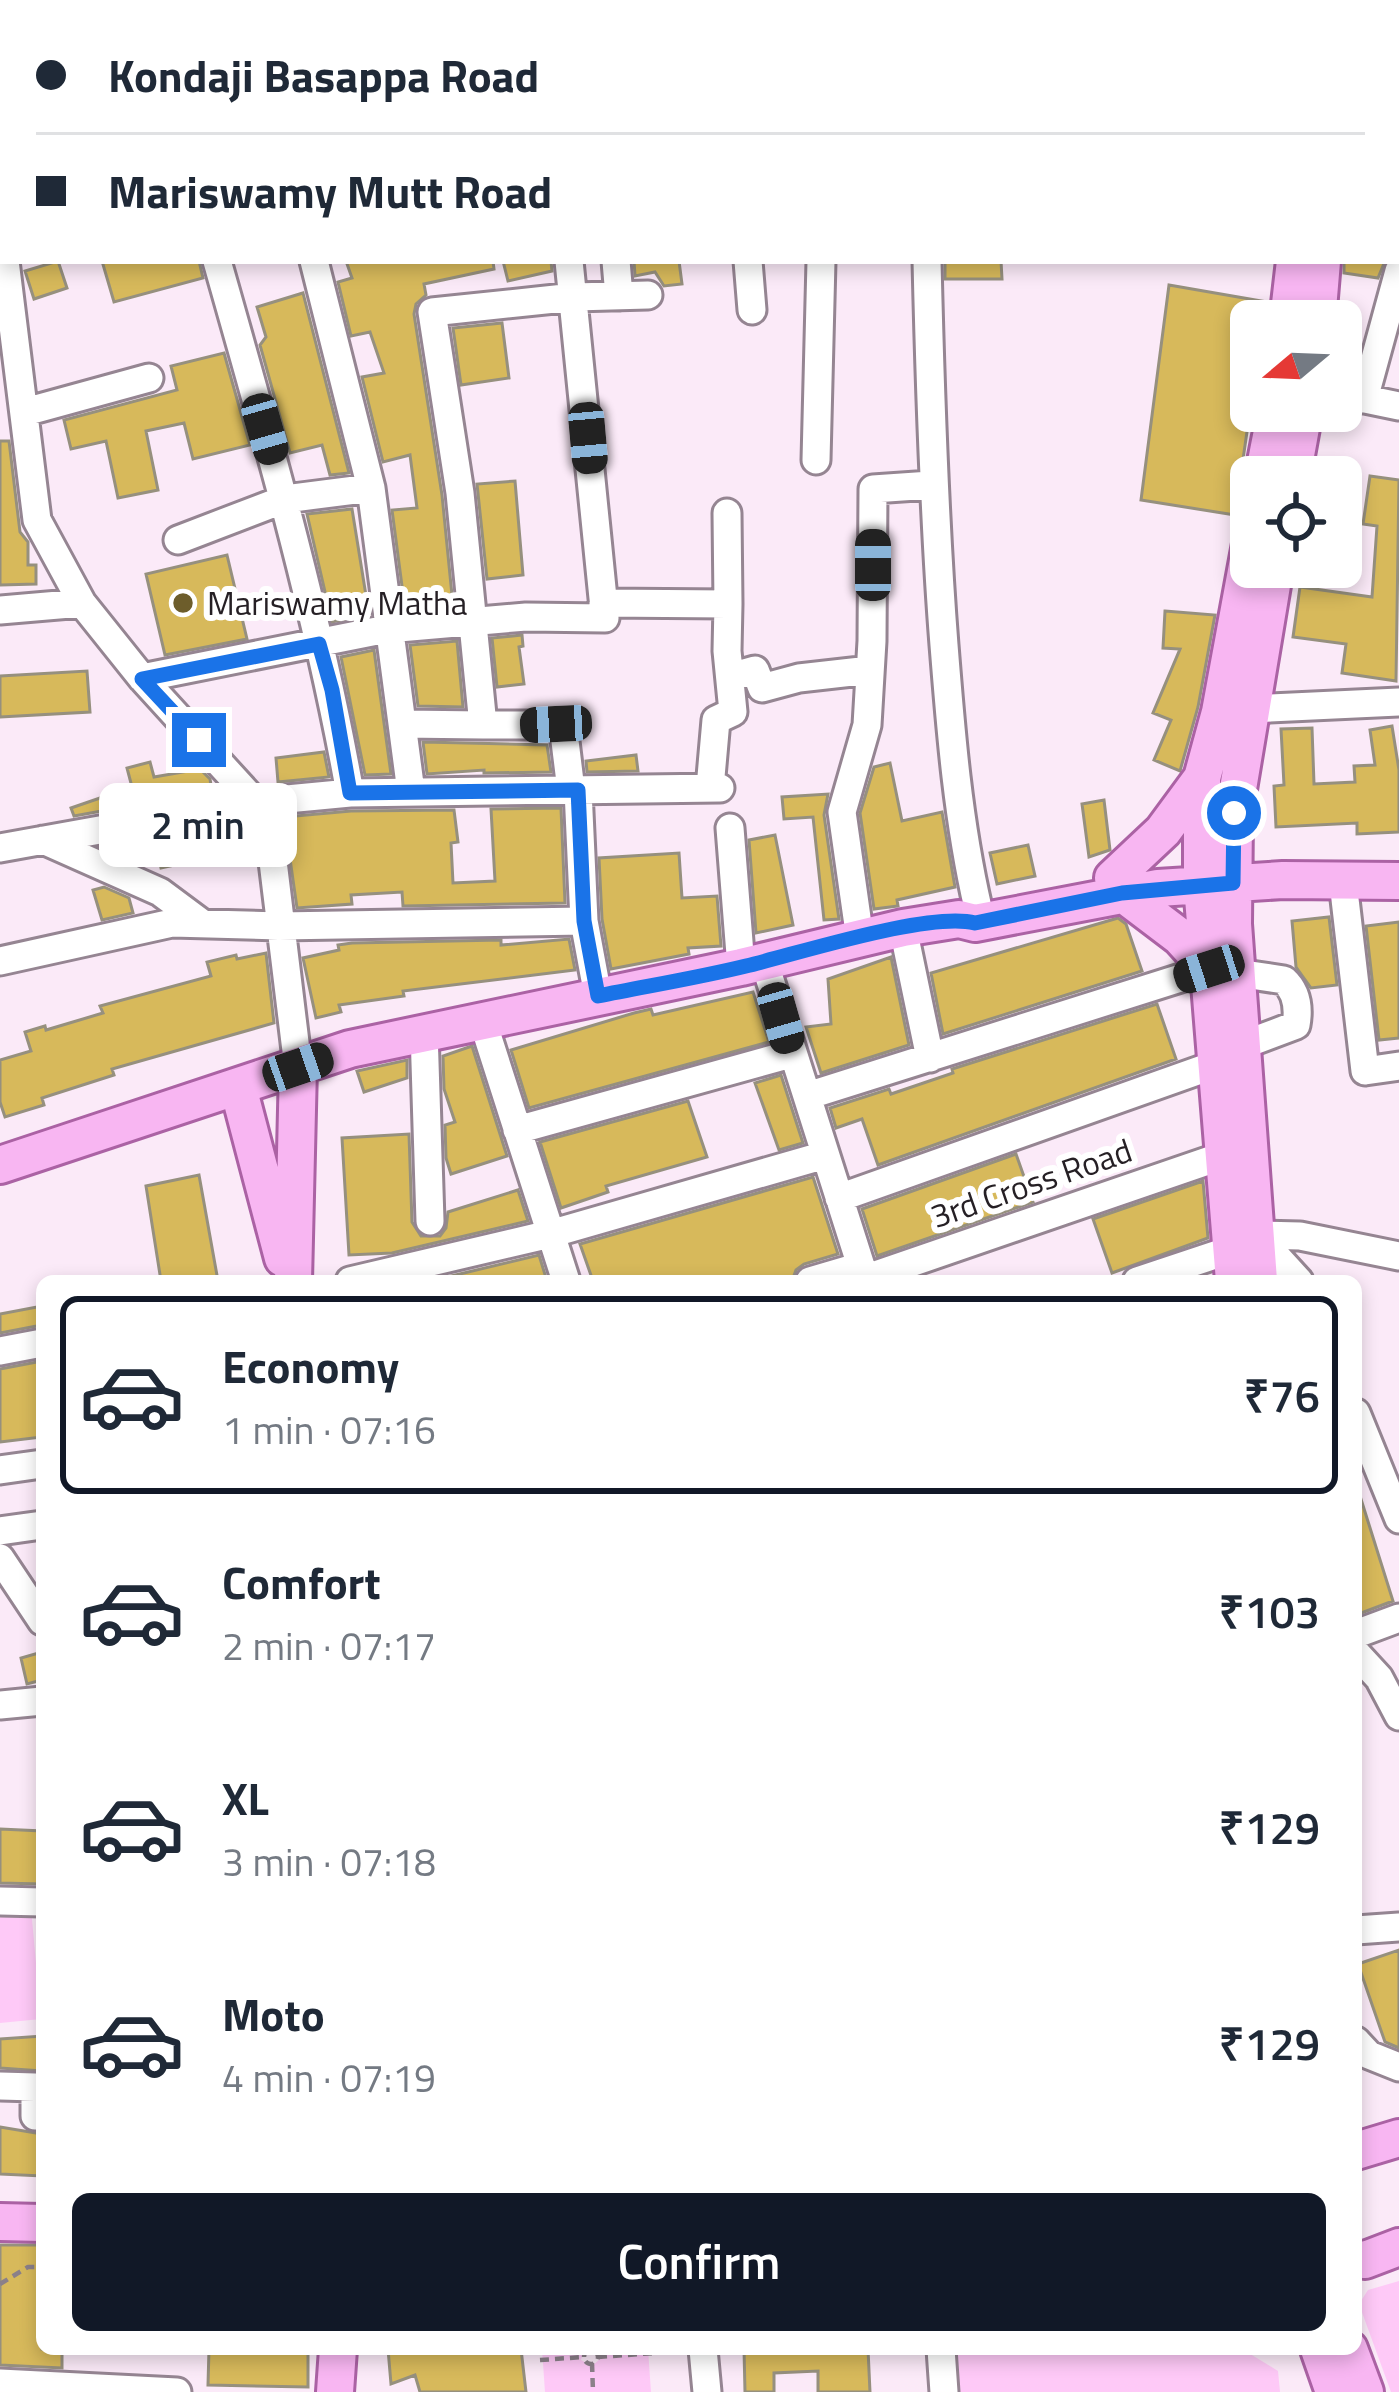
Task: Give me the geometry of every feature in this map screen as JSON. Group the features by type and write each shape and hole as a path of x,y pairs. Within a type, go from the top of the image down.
{"main road":[{"path":"1290,300 1295,264"},
{"path":"1319,300 1322,264"},
{"path":"1117,885 1202,778 1220,712 1243,588"},
{"path":"1218,871 1234,813 1271,588"},
{"path":"1202,778 1218,871 1241,1255"},
{"path":"0,1165 298,1067 424,1031 1117,885 1218,871 1399,860"},
{"path":"1218,871 1343,882 1399,881"},
{"path":"1117,885 1223,971"},
{"path":"1230,1054 1225,1155 1241,1255"},
{"path":"292,1275 298,1067"},
{"path":"238,1087 290,1275"},
{"path":"1362,2149 1399,2138"},
{"path":"0,2222 36,2223"},
{"path":"1362,2260 1399,2247"},
{"path":"335,2392 338,2355"},
{"path":"355,2355 355,2392"},
{"path":"1320,2355 1334,2392"},
{"path":"1351,2355 1365,2392"}],"street":[{"path":"5,264 37,520 82,603 142,679 255,802 271,845 298,1067"},
{"path":"219,264 285,499 332,690 350,793"},
{"path":"315,264 371,488 411,792"},
{"path":"142,679 387,629 604,617 569,264"},
{"path":"483,725 460,493 432,312 574,297 633,296 617,264"},
{"path":"748,264 752,310"},
{"path":"816,460 821,264"},
{"path":"927,264 931,485 968,914"},
{"path":"1362,372 1399,271"},
{"path":"25,412 149,378"},
{"path":"1362,398 1399,406"},
{"path":"860,939 842,812 867,725 873,489 931,485"},
{"path":"178,540 285,499 371,488"},
{"path":"0,848 255,802 350,793 715,788 716,721 733,712 727,513"},
{"path":"0,610 82,603"},
{"path":"604,603 728,604"},
{"path":"730,677 755,670 762,688 800,678 870,670"},
{"path":"1249,709 1399,702"},
{"path":"403,724 563,725 575,790 584,921 598,996"},
{"path":"730,828 753,964 807,1096 861,1275"},
{"path":"44,840 160,892 202,924"},
{"path":"1343,882 1365,1071 1399,1066"},
{"path":"0,961 172,923 584,921"},
{"path":"903,928 930,1058"},
{"path":"807,1096 1223,971 1284,980 1296,995 1298,1015 1289,1030 839,1198"},
{"path":"482,1019 564,1275"},
{"path":"424,1031 430,1221"},
{"path":"517,1130 791,1054"},
{"path":"432,1273 825,1154"},
{"name":"3rd Cross Road","path":"861,1275 1225,1155"},
{"path":"1161,1275 1300,1236 1399,1256"},
{"path":"1241,1255 1286,1275"},
{"path":"0,1351 36,1343"},
{"path":"1362,1428 1399,1519"},
{"path":"0,1470 36,1465"},
{"path":"0,1531 36,1526"},
{"path":"0,1558 36,1613"},
{"path":"1362,1632 1399,1618"},
{"path":"1362,1660 1379,1678 1399,1716"},
{"path":"0,1705 36,1702"},
{"path":"0,1901 36,1902"},
{"path":"1362,1930 1399,1927"},
{"path":"1362,2047 1399,2067"},
{"path":"0,2086 35,2087 36,2116"},
{"path":"704,2355 707,2392"},
{"path":"941,2355 944,2392"},
{"path":"0,2383 177,2392"}],"path":[{"path":"0,2284 36,2267"},
{"path":"593,2392 592,2363 598,2356 626,2355"},
{"path":"540,2360 584,2357 592,2363"}],"shaded area":[{"path":"0,1908 31,1908 36,2019 0,2023"},
{"path":"1399,2281 1399,2392 1391,2392 1362,2312 1368,2290"},
{"path":"542,2355 582,2355 581,2360 592,2366 599,2355 648,2355 651,2392 545,2392"},
{"path":"937,2355 1252,2355 1278,2371 1280,2392 938,2392"}],"building":[{"path":"59,264 67,288 34,299 25,271"},
{"path":"103,264 200,264 203,278 114,302"},
{"path":"347,264 493,264 494,269 424,284 426,295 416,304 414,314 442,495 453,605 405,609 392,510 417,508 410,455 383,462 362,377 384,373 370,332 351,336 338,282 352,278"},
{"path":"504,264 551,264 552,271 508,281"},
{"path":"634,264 679,264 682,284 664,286 655,272 635,276"},
{"path":"945,264 1001,264 1002,279 945,279"},
{"path":"1344,264 1384,264 1378,278 1344,273"},
{"path":"1169,285 1255,300 1230,300 1230,432 1247,432 1244,456 1230,456 1230,514 1141,500"},
{"path":"303,293 349,473 330,475 322,445 290,453 260,345 266,337 257,307"},
{"path":"502,323 509,378 461,385 453,328"},
{"path":"224,353 250,445 193,459 184,423 146,431 158,490 118,498 106,441 71,449 64,420 177,390 171,366"},
{"path":"0,441 9,441 20,532 28,542 28,565 36,565 36,584 0,585"},
{"path":"1370,476 1399,480 1396,681 1342,673 1346,644 1293,637 1300,588 1372,597 1377,526 1363,524"},
{"path":"515,481 523,575 487,579 477,484"},
{"path":"352,509 369,614 332,622 307,514"},
{"path":"227,555 247,639 165,655 146,574"},
{"path":"1165,611 1215,615 1180,771 1154,760 1171,720 1153,713 1180,649 1163,648"},
{"path":"522,635 524,684 497,687 492,638"},
{"path":"457,641 463,707 418,706 410,645"},
{"path":"374,650 391,774 365,775 341,657"},
{"path":"87,671 90,712 0,717 0,676"},
{"path":"1392,726 1399,770 1399,832 1357,834 1357,823 1276,827 1274,786 1284,785 1281,729 1312,728 1314,784 1355,782 1354,766 1375,765 1370,730"},
{"path":"423,742 547,745 551,772 427,774"},
{"path":"324,752 329,777 278,782 276,758"},
{"path":"636,755 638,771 587,772 586,761"},
{"path":"150,762 154,777 200,769 210,779 212,791 74,816 71,808 132,787 127,768"},
{"path":"890,763 902,821 942,812 955,887 874,909 860,813 874,767"},
{"path":"828,794 824,815 839,919 824,920 813,817 784,819 782,797"},
{"path":"1104,800 1110,850 1089,857 1082,804"},
{"path":"561,808 565,903 403,906 402,892 351,895 352,904 297,908 284,817 454,810 458,842 451,843 453,883 495,881 491,809"},
{"path":"182,833 188,862 161,868 154,838"},
{"path":"775,835 793,925 756,933 749,840"},
{"path":"1028,845 1035,876 997,884 990,853"},
{"path":"679,853 682,898 717,896 721,946 688,948 689,954 611,969 599,858"},
{"path":"104,887 129,898 133,913 102,920 93,890"},
{"path":"1329,917 1337,985 1311,988 1296,967 1292,921"},
{"path":"1118,918 1126,924 1142,971 943,1034 931,973"},
{"path":"1399,922 1399,1038 1379,1040 1366,926"},
{"path":"569,939 575,970 403,991 404,996 339,1005 341,1012 316,1018 303,958 352,943 501,940 501,945"},
{"path":"266,953 274,1023 112,1069 114,1075 42,1098 44,1105 5,1117 0,1102 0,1060 31,1051 25,1032 103,1013 100,1006 211,976 207,962"},
{"path":"891,957 909,1045 821,1073 806,1027 831,1024 828,979"},
{"path":"753,992 769,1042 529,1108 511,1050 634,1013 651,1009 653,1015"},
{"path":"1157,1004 1176,1059 878,1165 862,1119 836,1128 830,1108 889,1089 891,1094 953,1073 952,1069"},
{"path":"472,1046 507,1156 451,1174 445,1125 455,1122 444,1089 443,1056"},
{"path":"407,1060 407,1078 364,1092 357,1071"},
{"path":"781,1075 803,1143 779,1150 755,1083"},
{"path":"688,1101 707,1157 606,1186 608,1192 561,1208 540,1142"},
{"path":"409,1134 412,1222 421,1236 440,1236 448,1212 518,1190 528,1221 392,1253 349,1255 342,1138"},
{"path":"1016,1154 1033,1202 877,1256 862,1209"},
{"path":"199,1175 217,1275 160,1275 146,1186"},
{"path":"813,1177 838,1254 804,1264 794,1275 591,1275 580,1244"},
{"path":"1203,1181 1208,1238 1112,1273 1093,1219"},
{"path":"539,1255 545,1275 456,1275"},
{"path":"36,1307 36,1326 0,1333 0,1314"},
{"path":"36,1362 36,1438 0,1442 0,1369"},
{"path":"1362,1502 1393,1601 1362,1613"},
{"path":"36,1654 36,1682 27,1684 21,1658"},
{"path":"0,1829 36,1831 36,1884 0,1883"},
{"path":"1399,1950 1399,2048 1385,2042 1362,1963"},
{"path":"36,2036 36,2071 0,2068 0,2039"},
{"path":"0,2127 36,2133 36,2176 0,2174"},
{"path":"0,2245 36,2245 36,2355 62,2355 62,2368 0,2365"},
{"path":"209,2355 308,2355 308,2387 208,2385"},
{"path":"389,2355 522,2355 526,2392 420,2392 415,2375 391,2384"},
{"path":"744,2355 868,2355 870,2392 818,2392 818,2371 774,2373 774,2392 745,2392"}],"place":[{"name":"Mariswamy Matha","path":"183,603"}],"route":[{"path":"199,740 142,679 319,644 350,793 578,790 584,921 598,996 903,928 959,919 975,923 1158,888 1233,883 1234,813"}]}
